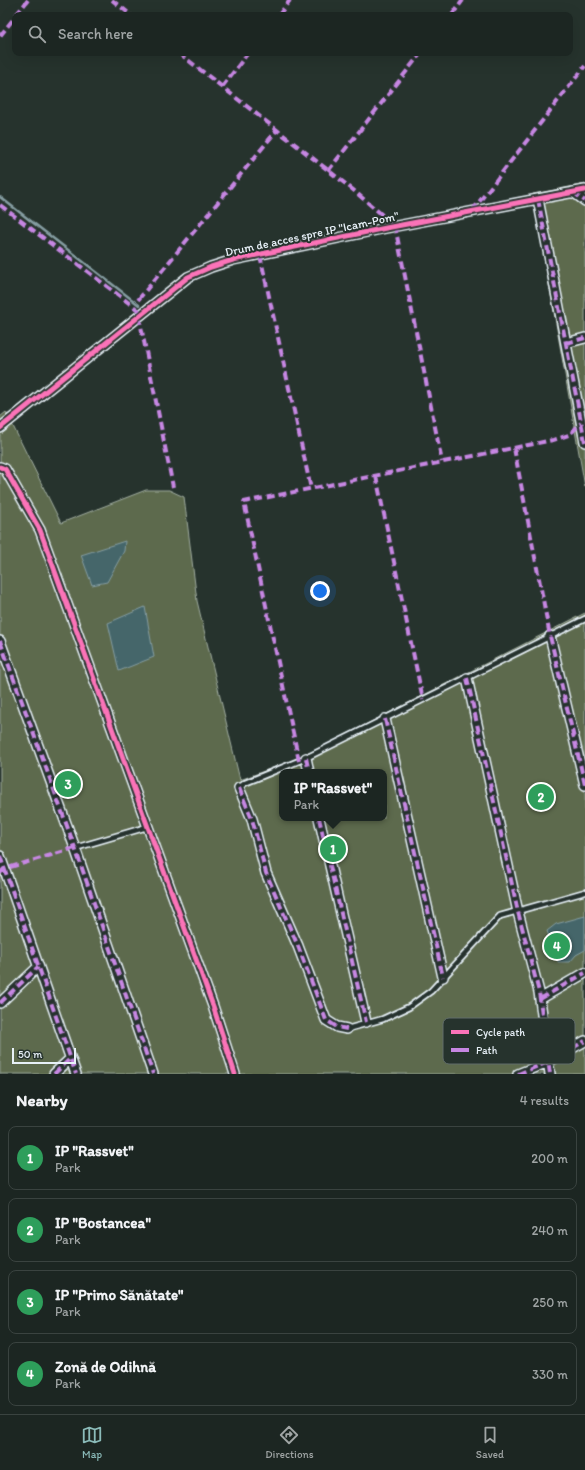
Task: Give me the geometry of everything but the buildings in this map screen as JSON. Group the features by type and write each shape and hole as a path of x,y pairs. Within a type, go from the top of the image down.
{"street":[{"name":"Drum de acces spre IP \"Icam-Pom\"","path":"0,428 188,277 210,267 233,260 379,230 585,190"},
{"path":"573,192 585,201"},
{"path":"538,200 566,343 582,409 585,442"},
{"path":"566,343 585,338"},
{"path":"0,467 5,469 40,530 213,1006 235,1074"},
{"path":"550,636 585,786"},
{"path":"0,641 75,848 153,1074"},
{"path":"467,678 518,912 540,999 542,1018"},
{"path":"385,719 443,977"},
{"path":"306,758 308,769"},
{"path":"239,788 252,819 266,873 298,946 326,1020 337,1027 347,1029"},
{"path":"320,821 366,1022"},
{"path":"0,856 2,871 76,1074"},
{"path":"0,1003 38,967"},
{"path":"540,999 585,973"},
{"path":"575,1046 585,1040"},
{"path":"54,1074 70,1059"},
{"path":"518,1074 543,1064"},
{"path":"548,1064 550,1074"}],"lane":[{"path":"279,769 306,758 585,619"},
{"path":"239,788 245,783 279,769"},
{"path":"75,848 147,827"},
{"path":"347,1029 366,1022 383,1019 409,1007 431,991 500,916 585,892"}],"green space":[{"path":"585,184 585,487 533,194"},
{"path":"6,412 61,523 146,490 169,490 184,497 197,601 240,780 302,757 585,613 585,1074 0,1074 0,417"}],"water":[{"path":"125,541 124,551 107,582 92,585 81,555"},
{"path":"145,607 154,657 119,671 108,623"},
{"path":"585,916 585,950 576,955 570,962 558,962 547,931 556,924"}],"waterway":[{"path":"0,197 139,305"}],"marked path":[{"path":"18,12 28,0"},
{"path":"112,0 127,12"},
{"path":"281,12 290,0"},
{"path":"454,12 463,0"},
{"path":"0,36 12,21"},
{"path":"183,56 352,189 395,226 442,462"},
{"path":"222,87 246,56"},
{"path":"328,171 419,56"},
{"path":"472,211 585,66"},
{"path":"138,300 277,130"},
{"path":"573,192 585,201"},
{"path":"538,199 585,442"},
{"path":"0,205 142,313"},
{"path":"260,255 311,489"},
{"path":"139,316 173,487"},
{"path":"566,343 585,338"},
{"path":"299,761 244,502 553,440 569,435 581,423"},
{"path":"514,448 550,636 585,785"},
{"path":"376,476 423,700"},
{"path":"0,641 75,848 153,1074"},
{"path":"467,678 518,912 539,992 542,1018"},
{"path":"385,719 443,977"},
{"path":"306,758 308,769"},
{"path":"239,788 252,819 266,873 298,946 326,1020 337,1027 347,1029"},
{"path":"320,821 366,1022"},
{"path":"0,873 4,869 75,848"},
{"path":"0,856 76,1074"},
{"path":"0,1003 38,967"},
{"path":"540,999 585,973"},
{"path":"575,1047 585,1041"},
{"path":"54,1074 70,1059"},
{"path":"518,1074 543,1064"},
{"path":"549,1064 550,1074"}],"cycle path":[{"path":"0,428 188,277 211,267 233,260 386,228 585,190"},
{"path":"0,467 5,469 40,530 213,1006 235,1074"}],"place":[{"name":"IP \"Primo Sănătate\"","path":"68,784"},
{"name":"IP \"Bostancea\"","path":"541,797"},
{"name":"IP \"Rassvet\"","path":"333,849"},
{"name":"Zonă de Odihnă","path":"557,946"}]}
